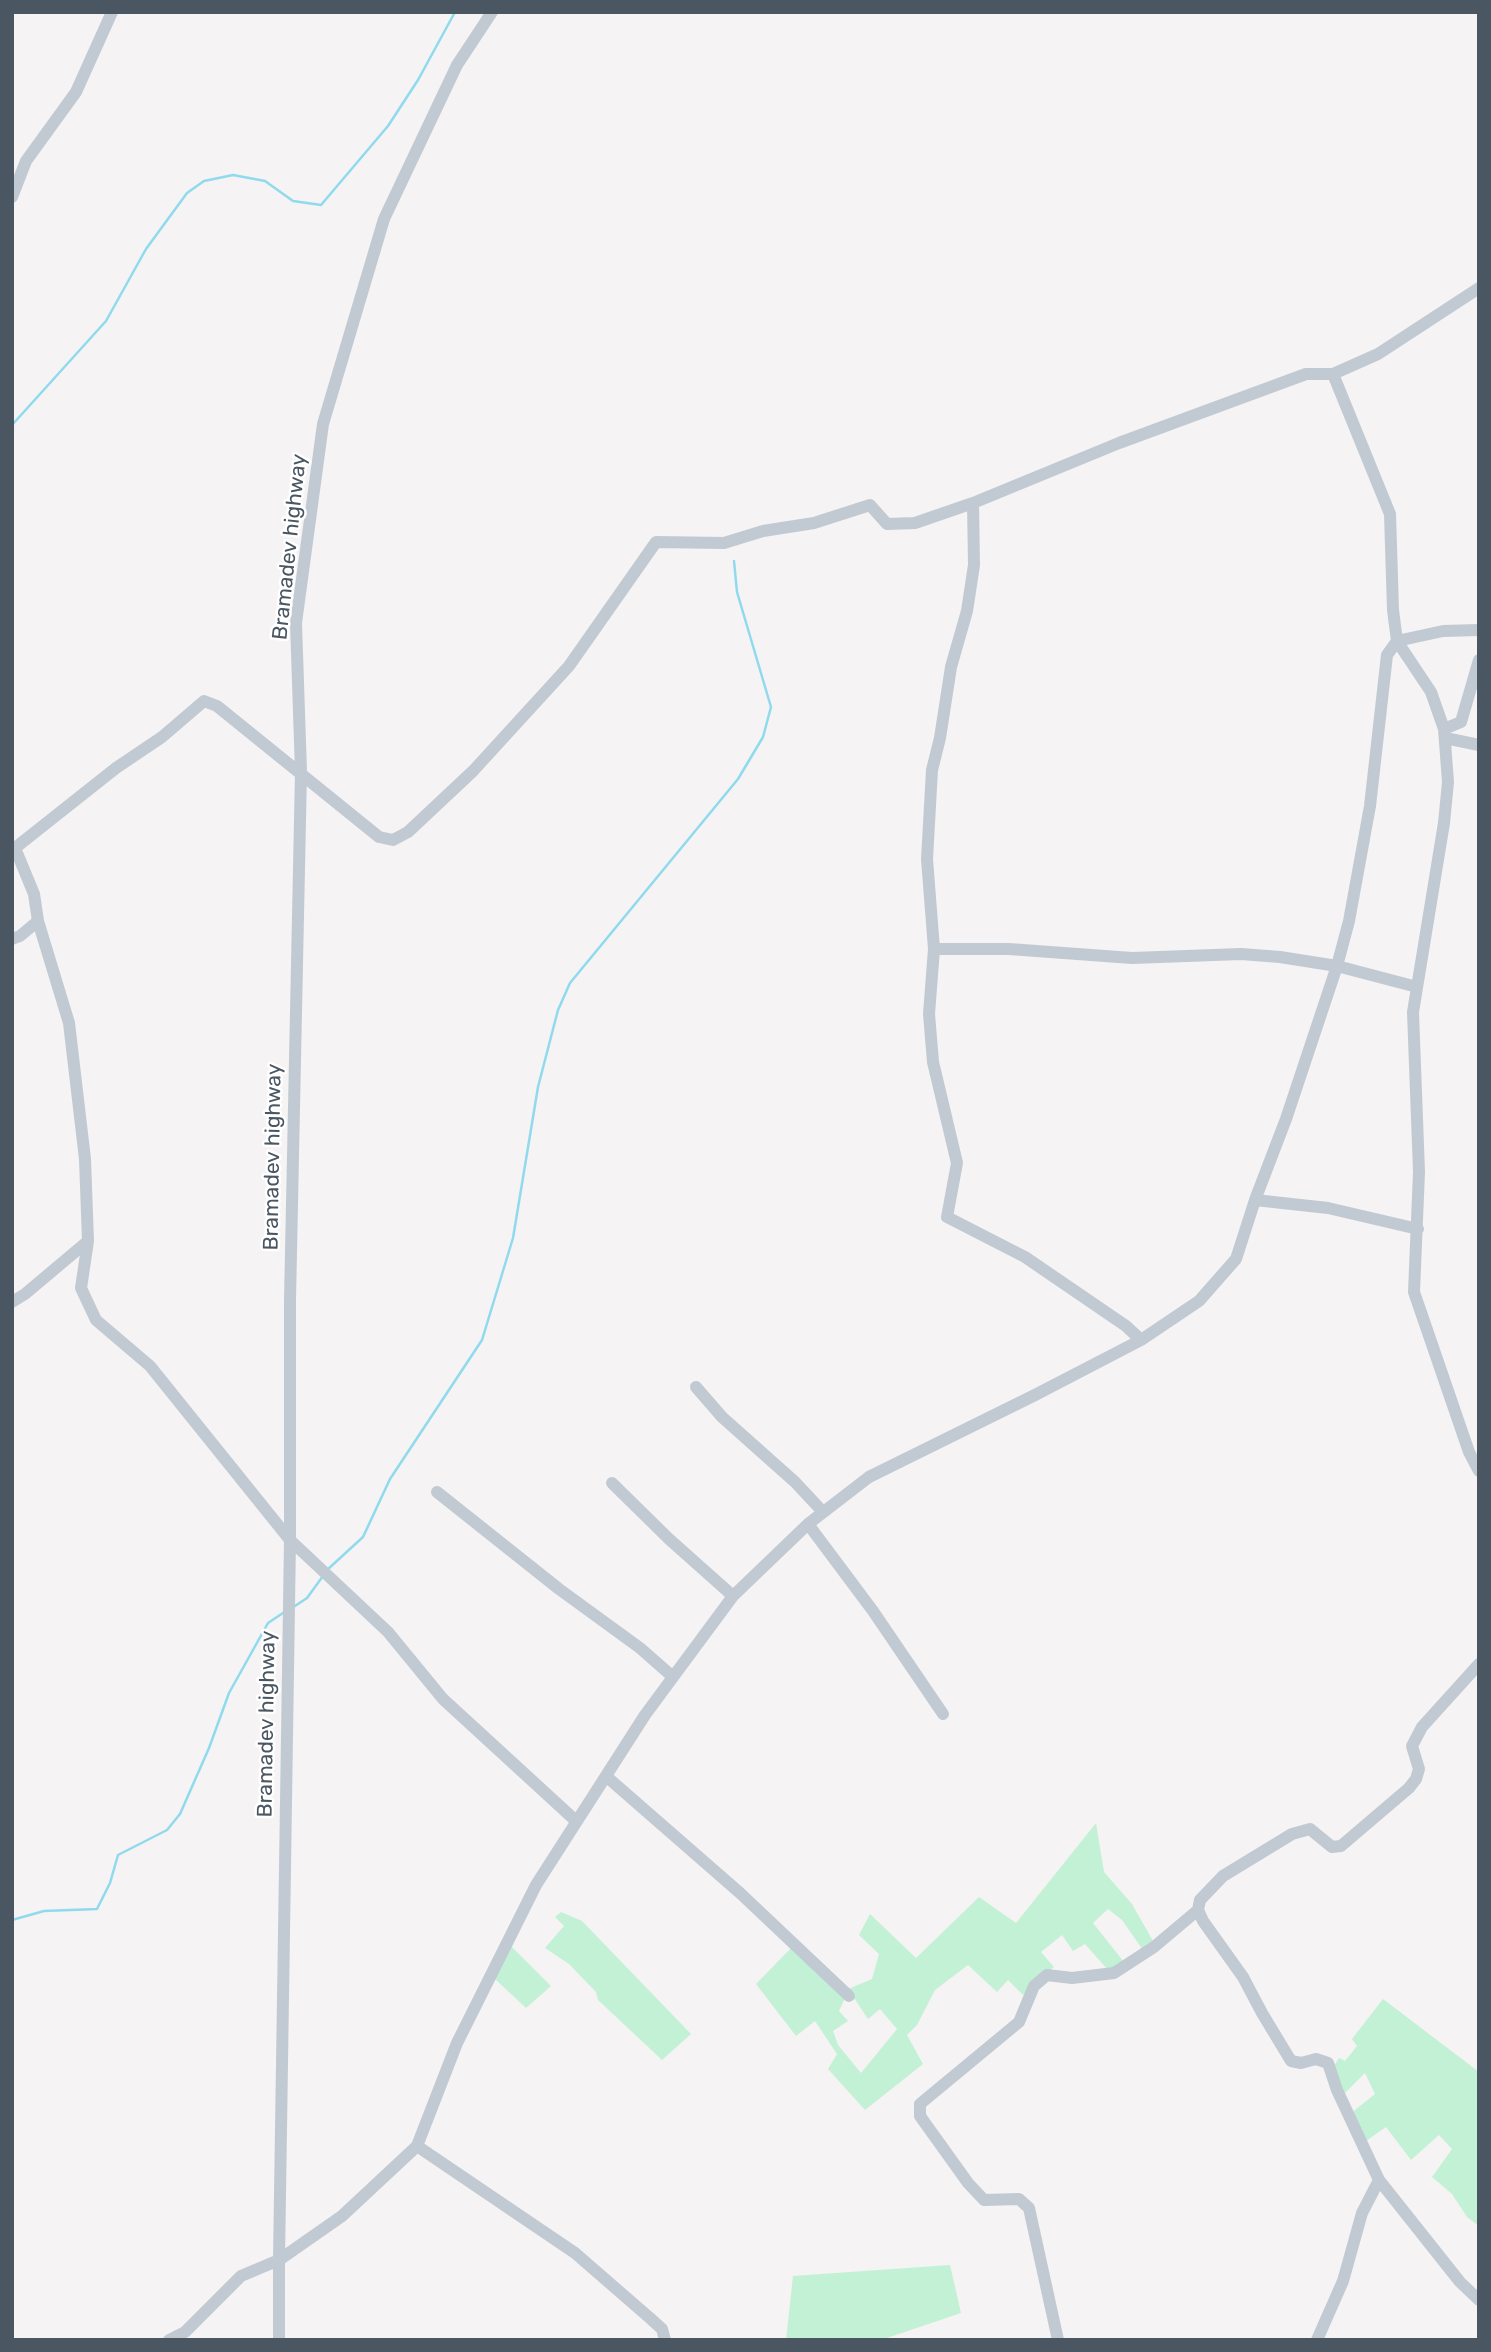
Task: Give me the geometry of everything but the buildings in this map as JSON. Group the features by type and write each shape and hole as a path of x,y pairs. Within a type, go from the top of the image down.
{"street":[{"path":"12,197 26,161 76,92 112,12"},
{"name":"Bramadev highway","path":"279,2340 290,1540 290,1286 301,772 296,622 323,424 384,219 457,65 492,12"},
{"path":"576,1821 443,1699 388,1632 290,1540 150,1366 96,1320 81,1288 88,1241 85,1159 69,1023 38,921 34,894 14,846 162,737 204,701 217,706 379,837 393,839 408,832 473,771 569,666 656,541 724,543 763,531 814,523 870,505 887,524 915,523 973,503 1119,443 1306,374 1333,374 1378,354 1479,288"},
{"path":"1333,374 1390,514 1392,610 1397,641 1431,692 1445,734 1448,782 1444,823 1413,1012 1419,1172 1414,1292 1474,1451 1479,1471"},
{"path":"973,503 972,576 967,611 951,667 932,770 927,859 934,949 929,1014 933,1062 957,1163 947,1217 1025,1258 1126,1325 1141,1340"},
{"path":"169,2340 185,2332 242,2276 279,2260 342,2216 417,2146 457,2043 537,1885 645,1715 733,1596 808,1524 869,1477 1141,1340 1199,1301 1236,1259 1286,1119 1337,966 1349,921 1368,818 1387,655 1397,641 1443,631 1479,630"},
{"path":"1445,734 1461,722 1479,660"},
{"path":"1445,734 1479,745"},
{"path":"12,939 38,921"},
{"path":"934,949 1009,949 1132,958 1241,954 1280,957 1337,966 1417,987"},
{"path":"1255,1200 1328,1208 1418,1229"},
{"path":"12,1302 88,1241"},
{"path":"696,1387 722,1417 795,1482 823,1512"},
{"path":"612,1483 733,1596"},
{"path":"437,1492 673,1677"},
{"path":"808,1524 880,1620 943,1714"},
{"path":"1058,2340 1029,2208 1019,2199 984,2200 968,2183 920,2116 920,2104 1019,2022 1034,1986 1047,1975 1072,1978 1114,1973 1154,1947 1198,1910 1200,1900 1223,1876 1292,1834 1310,1829 1332,1847 1341,1846 1416,1779 1419,1769 1412,1746 1422,1727 1479,1664"},
{"path":"607,1777 740,1894 849,1996"},
{"path":"1198,1910 1243,1977 1291,2061 1301,2063 1316,2059 1328,2063 1337,2090 1379,2180 1460,2283 1479,2300"},
{"path":"417,2146 575,2253 662,2329 665,2340"},
{"path":"1317,2340 1343,2281 1362,2213 1379,2180"}],"green space":[{"path":"1096,1823 1104,1872 1132,1904 1153,1941 1143,1950 1122,1920 1108,1909 1093,1923 1124,1962 1108,1970 1085,1944 1073,1951 1062,1935 1041,1952 1054,1967 1023,1995 1008,1980 997,1992 968,1965 935,1990 917,2025 907,2035 923,2064 865,2110 828,2069 837,2054 815,2021 796,2036 756,1984 793,1946 845,1998 839,2011 848,2021 833,2031 838,2045 861,2073 897,2029 880,2009 868,2019 848,1989 872,1979 879,1954 859,1935 870,1914 916,1958 979,1897 1016,1923"},
{"path":"561,1912 582,1921 691,2034 662,2060 598,2000 596,1992 569,1964 545,1948 564,1926 555,1917"},
{"path":"510,1945 551,1986 526,2008 495,1979"},
{"path":"1383,1999 1479,2072 1479,2226 1467,2217 1452,2194 1432,2177 1452,2149 1439,2135 1411,2160 1386,2127 1366,2141 1350,2114 1375,2094 1365,2073 1343,2095 1334,2066 1339,2058 1345,2061 1357,2046 1352,2039"},
{"path":"950,2265 961,2313 881,2340 786,2340 793,2276"}],"waterway":[{"path":"12,425 106,321 146,249 187,193 204,181 233,175 265,181 293,201 321,205 388,126 418,80 455,12"},
{"path":"327,1570 363,1537 390,1479 482,1340 513,1238 538,1087 558,1010 570,983 738,779 763,737 771,707 737,592 734,561"},
{"path":"295,1606 307,1598 323,1576"},
{"path":"12,1920 44,1911 97,1909 110,1883 118,1855 167,1830 180,1814 209,1748 229,1693 268,1623 283,1613"}]}
